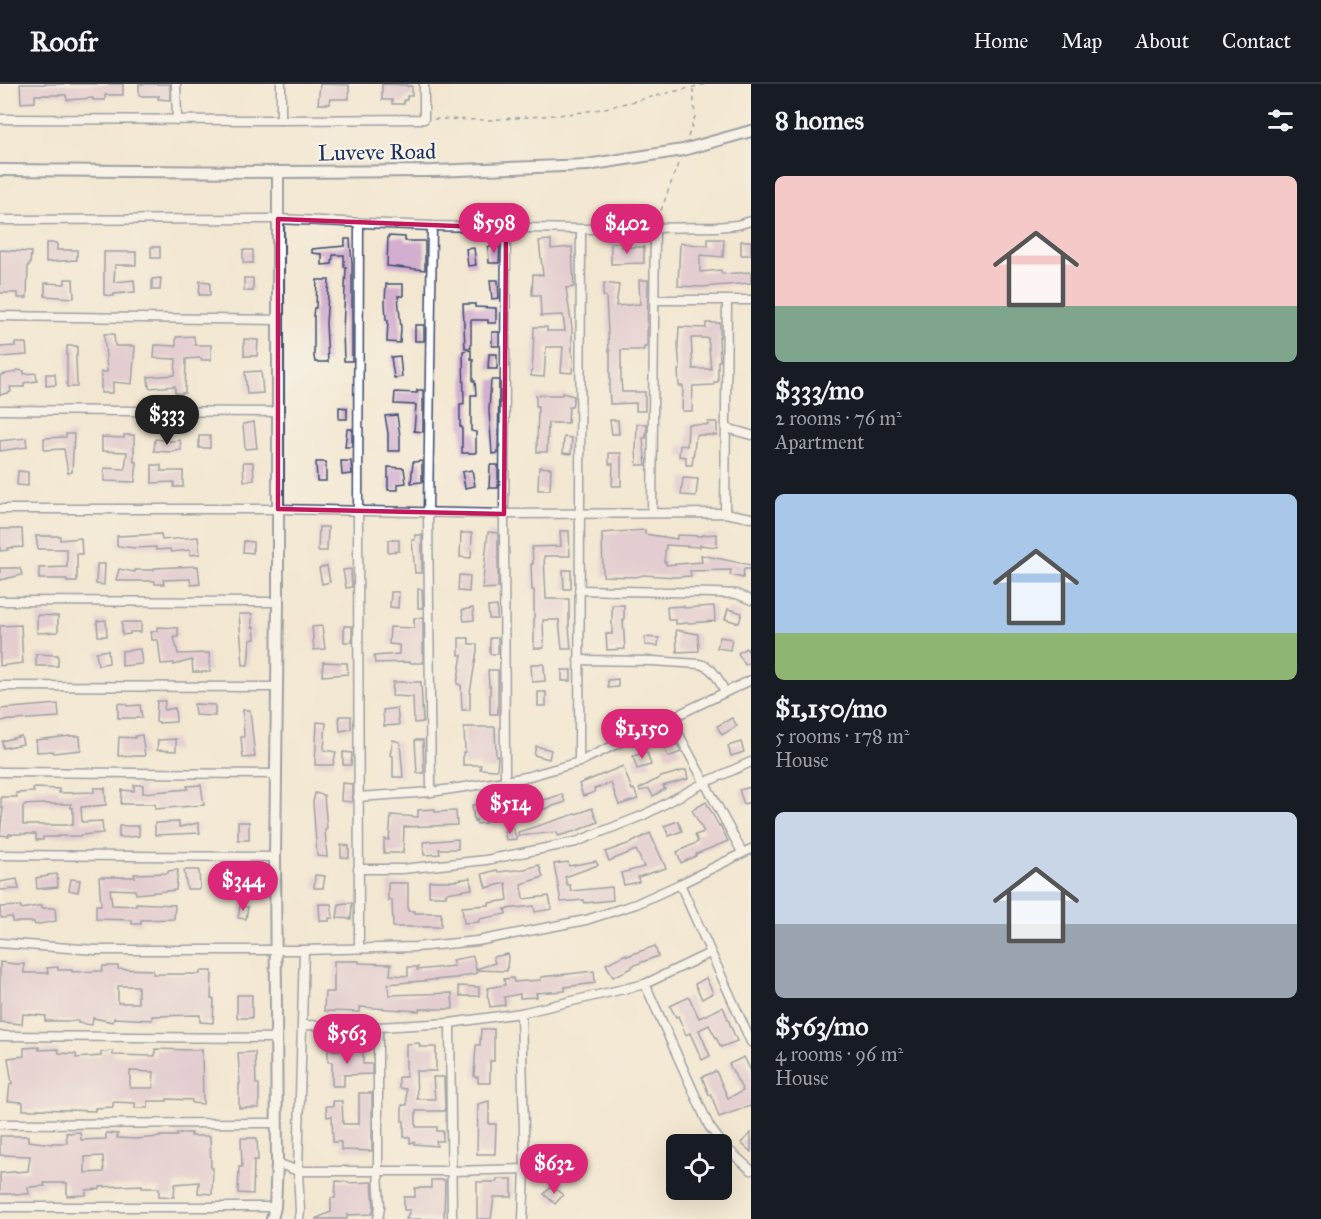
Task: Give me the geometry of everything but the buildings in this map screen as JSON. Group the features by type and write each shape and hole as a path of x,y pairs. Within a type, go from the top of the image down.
{"street":[{"path":"176,84 177,120"},
{"path":"280,120 281,84"},
{"path":"0,119 424,119 424,84"},
{"name":"Luveve Road","path":"0,170 434,171 587,165 683,150 751,131"},
{"path":"272,1219 275,1207 277,1163 275,857 279,602 278,172"},
{"path":"0,220 278,219 359,224 581,229 716,227 751,221"},
{"path":"359,224 359,948"},
{"path":"431,792 428,513 432,226"},
{"path":"505,781 506,228"},
{"path":"652,513 655,228"},
{"path":"579,762 581,229"},
{"path":"655,300 751,300"},
{"path":"725,513 727,301"},
{"path":"0,316 278,320"},
{"path":"0,410 278,412"},
{"path":"726,428 751,435"},
{"path":"0,509 278,509 504,514 725,513 751,518"},
{"path":"579,590 737,594 751,600"},
{"path":"0,601 279,602"},
{"path":"578,660 653,661 705,665 715,673 725,692"},
{"path":"358,797 431,792 505,781 579,762 751,680"},
{"path":"0,686 277,687"},
{"path":"0,943 96,950 416,948 477,941 586,920 636,904 747,850 704,783 670,718"},
{"path":"358,869 402,869 486,860 576,842 644,815 704,783 751,762"},
{"path":"0,772 276,774"},
{"path":"0,855 275,857"},
{"path":"680,884 751,1042"},
{"path":"299,1219 298,1171 304,950"},
{"path":"303,1026 378,1027 450,1023 521,1013 645,984 710,953"},
{"path":"645,984 709,1126 723,1145 751,1170"},
{"path":"521,1013 524,1219"},
{"path":"450,1023 452,1219"},
{"path":"378,1027 380,1208 378,1219"},
{"path":"0,1036 276,1038"},
{"path":"0,1124 276,1123"},
{"path":"277,1163 298,1171 525,1169"},
{"path":"0,1207 275,1207"}],"path":[{"path":"424,119 488,120 569,114 601,110 706,84"}],"highlighted area":[{"path":"278,219 506,228 504,514 278,509"}]}
